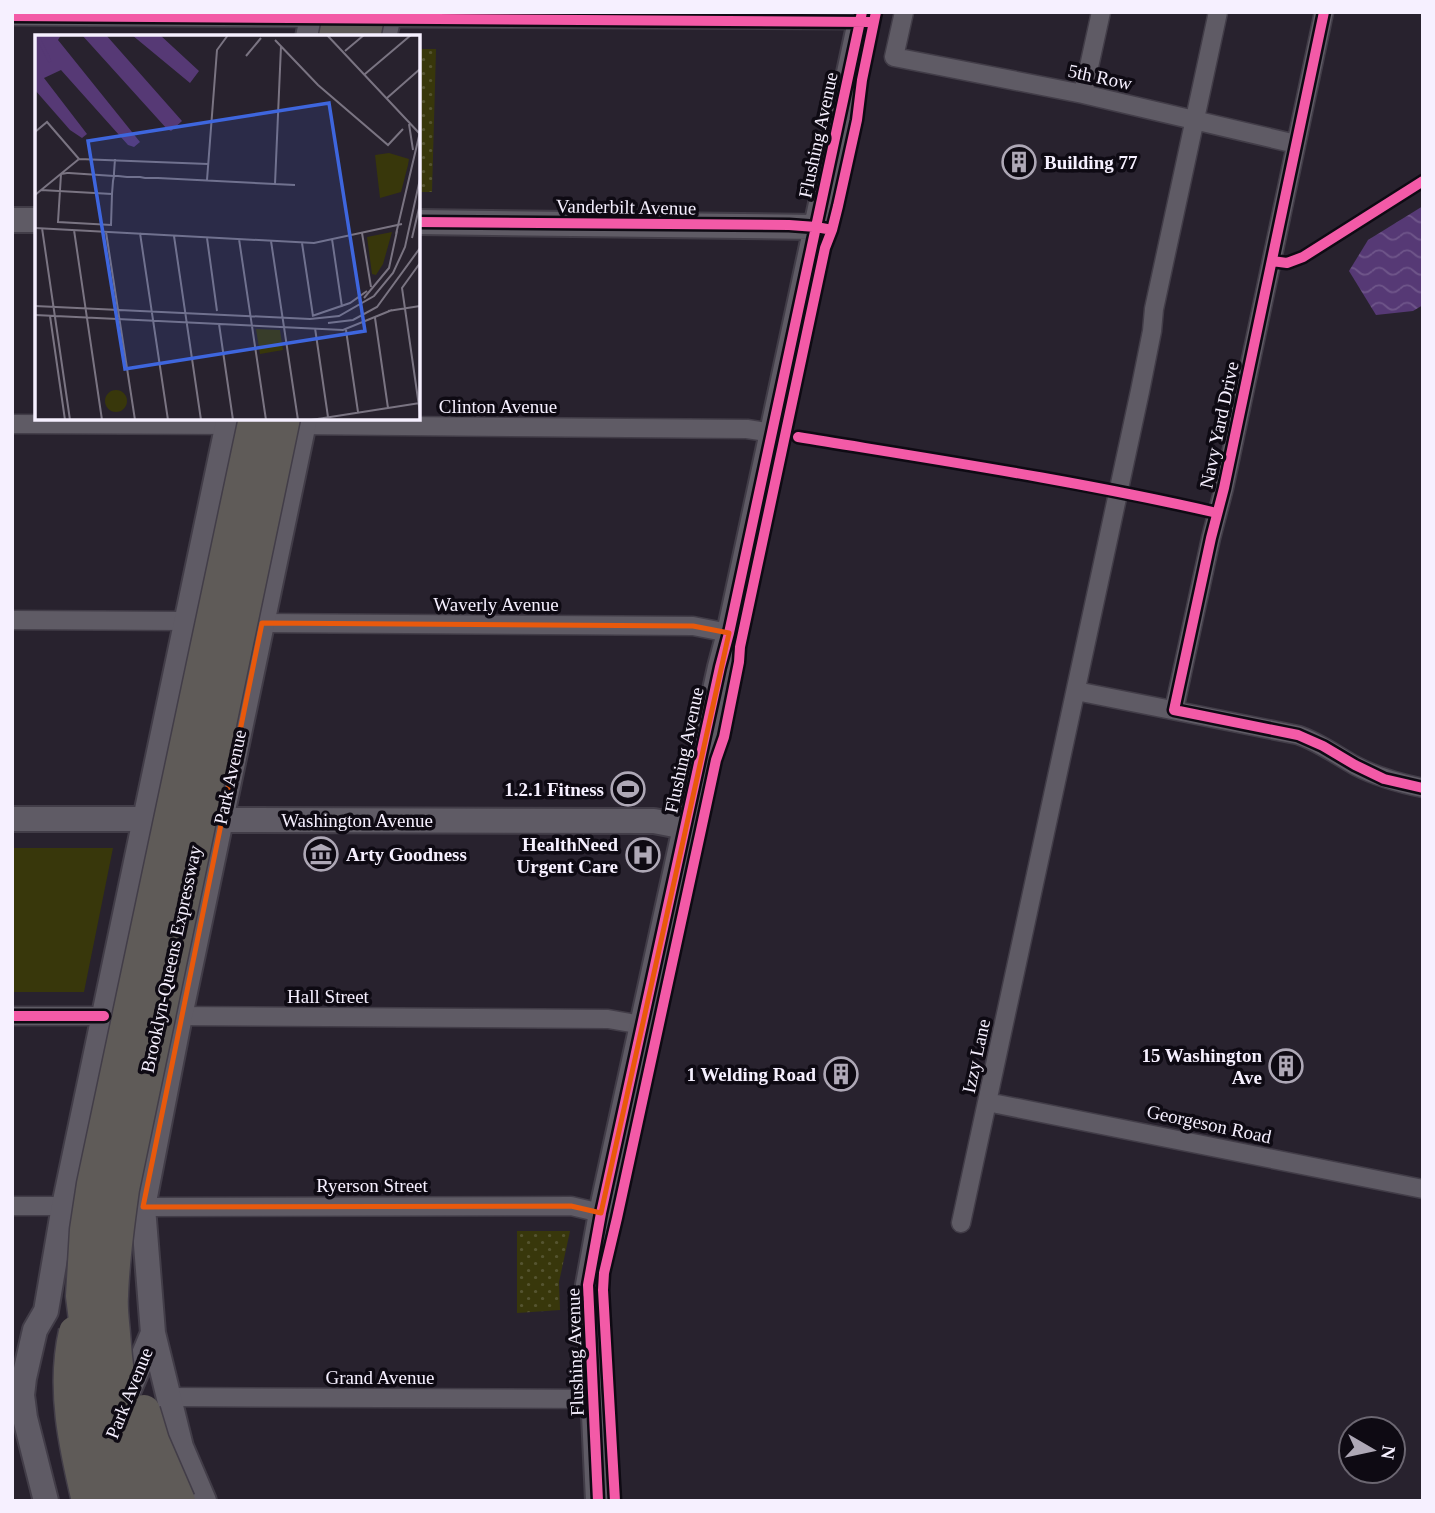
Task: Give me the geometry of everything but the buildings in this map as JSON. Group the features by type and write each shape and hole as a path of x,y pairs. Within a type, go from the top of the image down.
{"highway":[{"name":"Brooklyn-Queens Expressway","path":"150,1501 129,1433 116,1366 97,1298 86,1230 237,420"},
{"name":"Brooklyn-Queens Expressway","path":"117,1501 100,1440 97,1298 116,1244 123,1189 297,421"},
{"path":"88,1501 77,1453 69,1374 72,1346 97,1298 129,1343 153,1441 179,1501"}],"main road":[{"name":"Flushing Avenue","path":"598,1501 588,1285 642,1025 693,828 729,633 861,16"},
{"path":"12,220 35,220"},
{"name":"Vanderbilt Avenue","path":"420,222 816,227"},
{"path":"204,1501 181,1447 153,1333 140,1345 128,1350 103,1353 74,1351 56,1344 50,1338 46,1311 64,1206 187,621 237,420"},
{"name":"Park Avenue","path":"94,1501 106,1448 153,1333 143,1207 262,623 297,421"},
{"name":"Washington Avenue","path":"12,818 654,821 693,828"},
{"path":"46,1311 36,1330 17,1395 47,1501"}],"street":[{"name":"5th Row","path":"904,12 894,57 1083,94 1296,144"},
{"path":"1083,94 1101,12"},
{"path":"1218,12 1076,691 1298,735 1384,779 1423,788"},
{"name":"Navy Yard Drive","path":"1174,710 1224,488 1324,12"},
{"path":"12,16 321,23 861,16"},
{"name":"Clinton Avenue","path":"12,424 237,420 747,429 772,433"},
{"path":"12,620 187,621"},
{"name":"Waverly Avenue","path":"262,623 693,626 729,633"},
{"name":"Izzy Lane","path":"961,1223 1076,691"},
{"name":"Hall Street","path":"12,1016 608,1019 642,1025"},
{"name":"Georgeson Road","path":"988,1102 1423,1189"},
{"path":"12,1206 64,1206"},
{"name":"Ryerson Street","path":"143,1207 571,1206 601,1213"},
{"name":"Grand Avenue","path":"168,1397 593,1399"}],"highlighted area":[{"path":"262,623 693,626 729,633 601,1213 571,1206 143,1207"}],"shaded area":[{"path":"420,49 436,49 432,192 420,192"},
{"path":"12,848 113,848 84,992 12,992"},
{"path":"517,1231 570,1231 559,1282 560,1310 517,1313"}],"water":[{"path":"1423,206 1423,305 1413,311 1376,315 1349,271 1368,240"}],"cycle path":[{"path":"598,1501 588,1285 601,1213 862,12"},
{"path":"615,1501 604,1273 716,760 724,737 740,647 825,248 832,230 857,120 876,12"},
{"path":"1324,12 1224,488 1174,710 1298,735 1384,779 1423,788"},
{"path":"12,16 870,22"},
{"path":"1272,261 1287,263 1303,257 1423,181"},
{"path":"420,222 789,225 827,229"},
{"path":"798,437 1061,481 1217,513"},
{"path":"12,1016 104,1016"}],"place":[{"name":"Building 77","path":"1019,162"},
{"name":"1.2.1 Fitness","path":"628,789"},
{"name":"Arty Goodness","path":"321,854"},
{"name":"HealthNeed Urgent Care","path":"643,855"},
{"name":"15 Washington Ave","path":"1286,1066"},
{"name":"1 Welding Road","path":"841,1074"}]}
